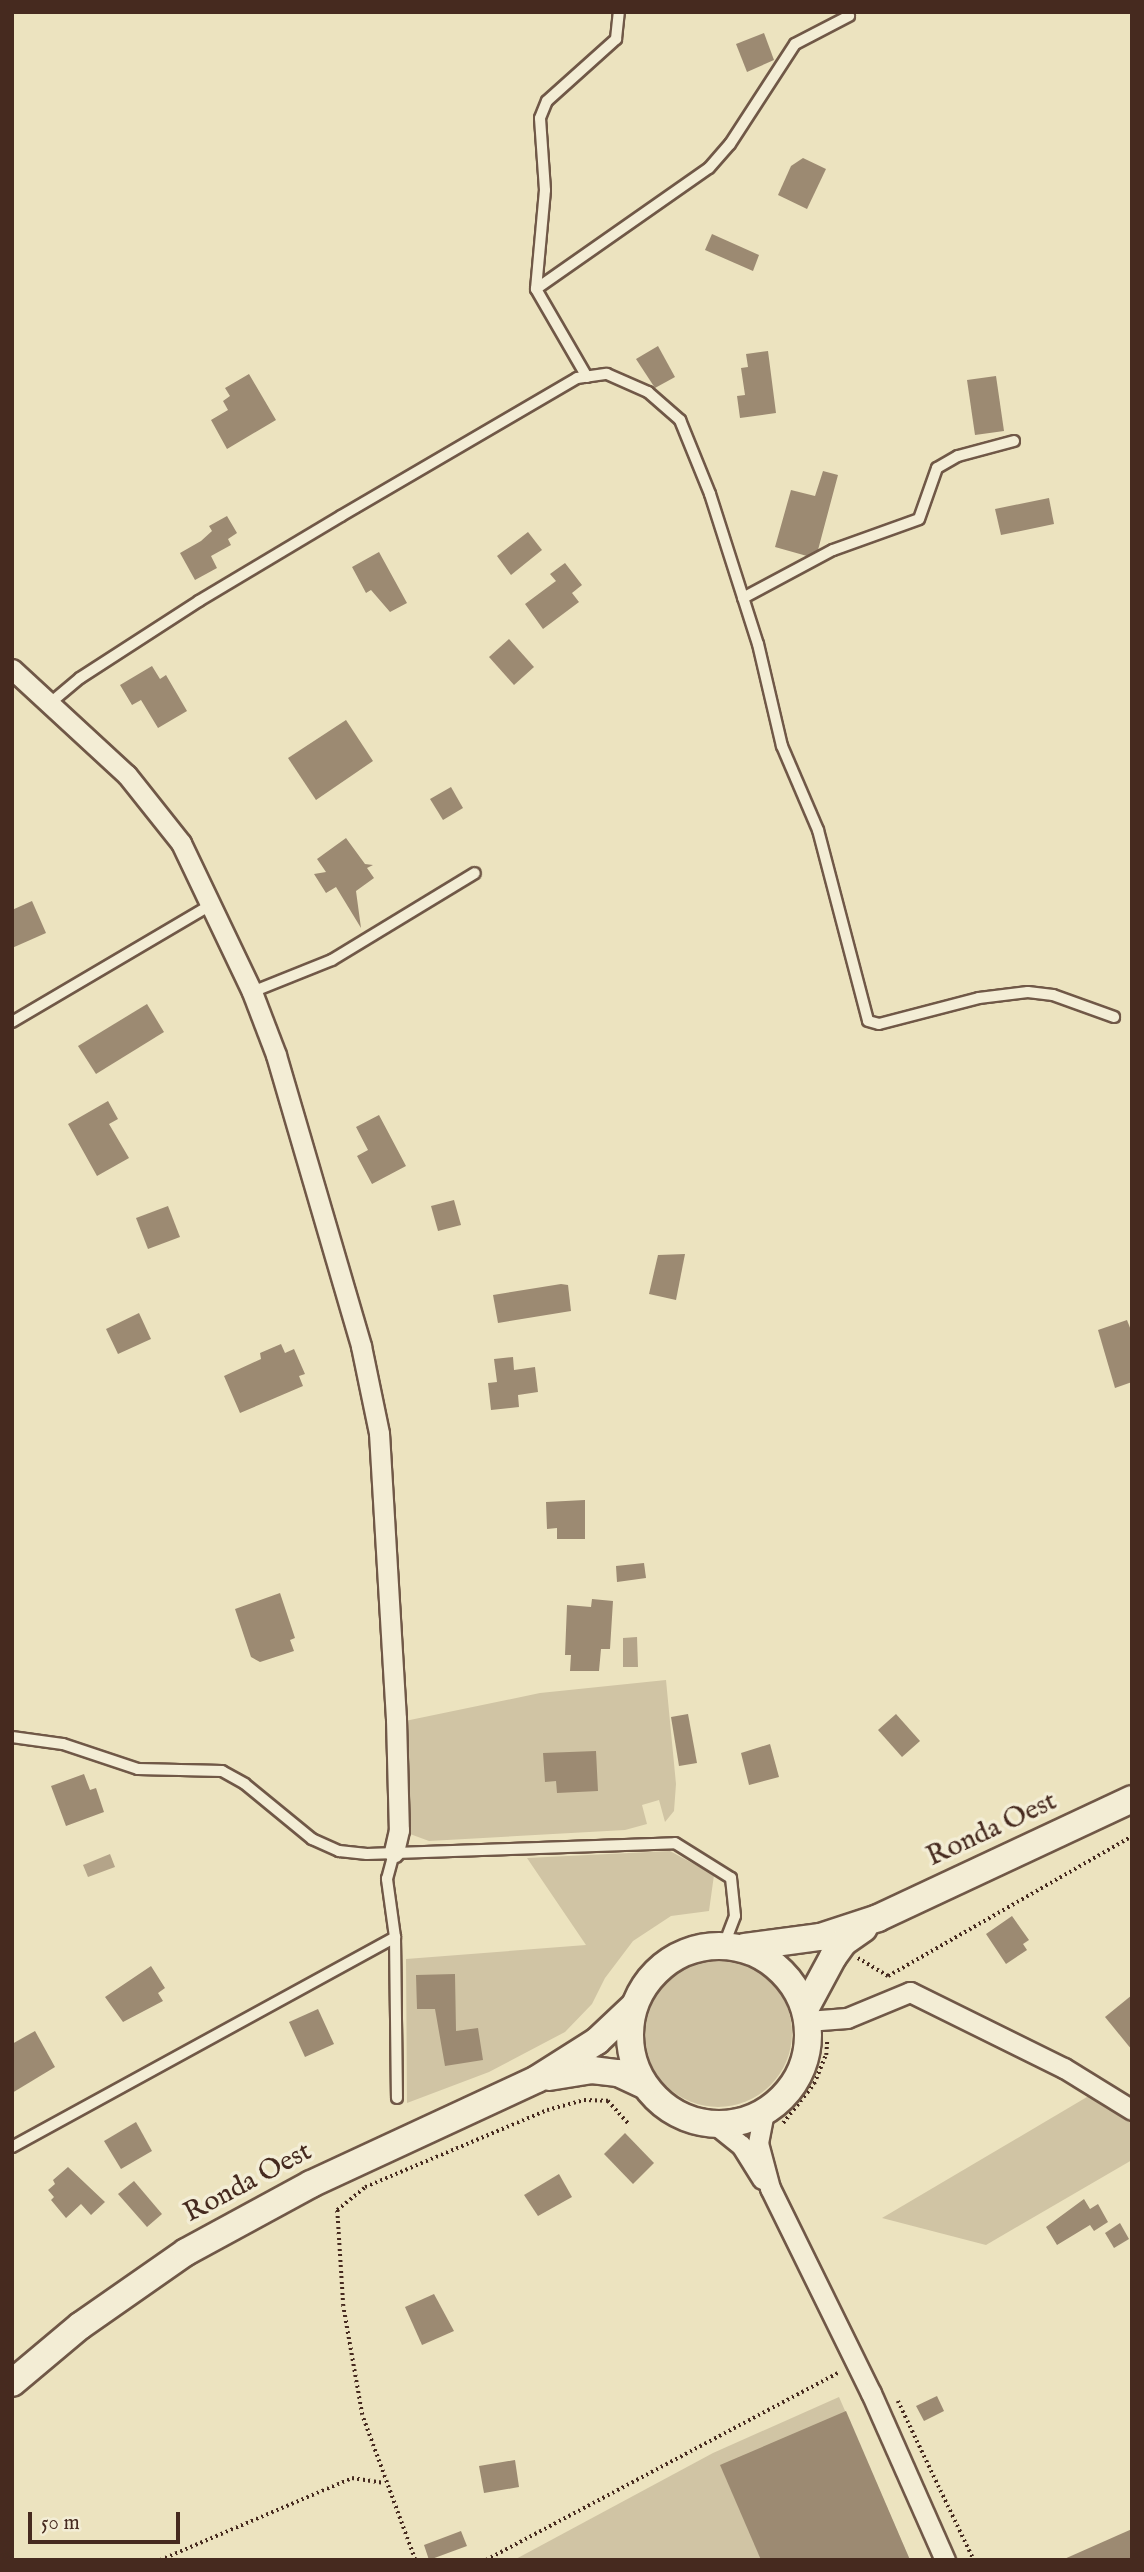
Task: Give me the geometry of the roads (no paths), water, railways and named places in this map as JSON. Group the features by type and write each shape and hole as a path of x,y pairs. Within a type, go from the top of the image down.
{"main road":[{"name":"Ronda Oest","path":"732,1946 803,1941 878,1918 1132,1799"},
{"name":"Ronda Oest","path":"813,2017 844,1942 878,1918"},
{"path":"732,1946 776,1967 791,1982 813,2017 795,2083 770,2122 716,2125 675,2114 644,2085 631,2047 633,2007 659,1968 678,1954 732,1946"},
{"name":"Ronda Oest","path":"12,2383 123,2293 238,2220 537,2079 597,2041 633,2007"},
{"name":"Ronda Oest","path":"537,2079 592,2070 618,2073 644,2085"}],"street":[{"path":"12,669 127,775 181,844 252,992 276,1055 357,1334 379,1433 397,1719 398,1830 394,1852"},
{"path":"813,2017 847,2018 910,1992 1064,2068 1132,2110"},
{"path":"770,2122 758,2143 770,2188"},
{"path":"716,2125 741,2145 770,2188 856,2362 945,2560"}],"lane":[{"path":"587,377 536,289 545,190 540,118 547,101 617,39 619,12"},
{"path":"536,289 709,168 730,144 795,44 849,16"},
{"path":"49,704 80,678 211,594 577,378 607,374 648,392 680,420 743,598 782,746 818,830 868,1021 879,1024 979,998 1028,992 1053,995 1114,1017"},
{"path":"743,598 833,550 919,519 937,468 958,456 1014,441"},
{"path":"252,992 332,960 475,873"},
{"path":"12,1022 212,904"},
{"path":"12,1737 63,1744 138,1769 222,1771 245,1784 324,1847 368,1854 675,1843 731,1878 735,1916 732,1946"},
{"path":"394,1852 387,1879 395,1937 397,2098"},
{"path":"12,2147 395,1937"}]}
